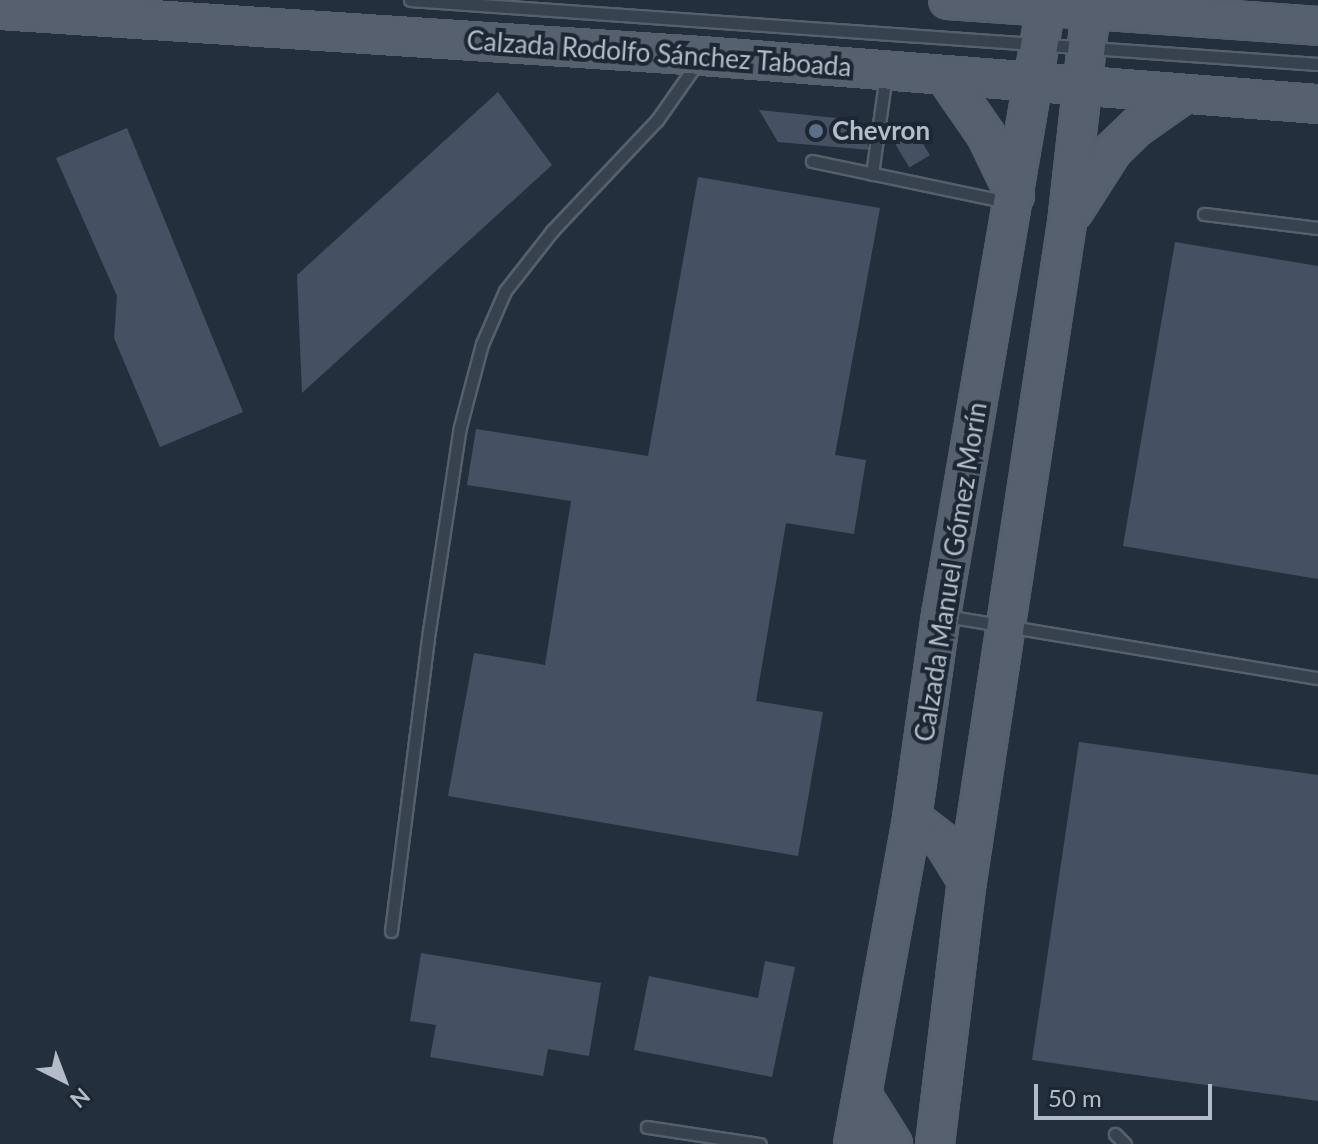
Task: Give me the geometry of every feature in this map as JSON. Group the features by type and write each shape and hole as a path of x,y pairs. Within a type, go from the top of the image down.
{"main road":[{"path":"948,0 1091,5 1318,26"},
{"name":"Calzada Manuel Gómez Morín","path":"853,1144 912,818 941,615 1046,4"},
{"path":"935,1144 967,881 1067,223 1091,5"},
{"name":"Calzada Rodolfo Sánchez Taboada","path":"0,10 702,56 1318,104"},
{"path":"946,77 986,135 1014,199"},
{"path":"1067,223 1113,150 1137,127 1184,94"},
{"path":"912,818 943,842 967,881"},
{"path":"863,1096 893,1144"}],"lane":[{"path":"410,0 1318,64"},
{"path":"391,931 429,631 460,427 482,344 505,291 552,231 657,120 702,56"},
{"path":"872,174 886,71"},
{"path":"812,161 1014,199"},
{"path":"1204,214 1318,228"},
{"path":"941,615 1318,678"},
{"path":"647,1127 760,1144"},
{"path":"1115,1134 1125,1144"}],"building":[{"path":"498,92 552,165 302,393 297,275"},
{"name":"Chevron","path":"759,110 856,120 870,150 778,142"},
{"path":"127,128 243,412 160,447 114,338 117,296 56,158"},
{"name":"Chevron","path":"916,132 930,155 909,168 895,144"},
{"path":"698,177 880,208 835,455 866,460 854,534 786,523 756,701 823,712 798,856 448,796 474,653 545,665 571,501 467,485 476,429 648,456"},
{"path":"1175,242 1318,266 1318,579 1123,546"},
{"path":"1079,742 1318,775 1318,1101 1032,1060"},
{"path":"421,953 601,983 589,1056 548,1049 543,1076 430,1057 436,1025 410,1021"},
{"path":"765,961 795,967 772,1077 634,1050 649,976 758,998"}],"place":[{"name":"Chevron","path":"816,131"}]}
